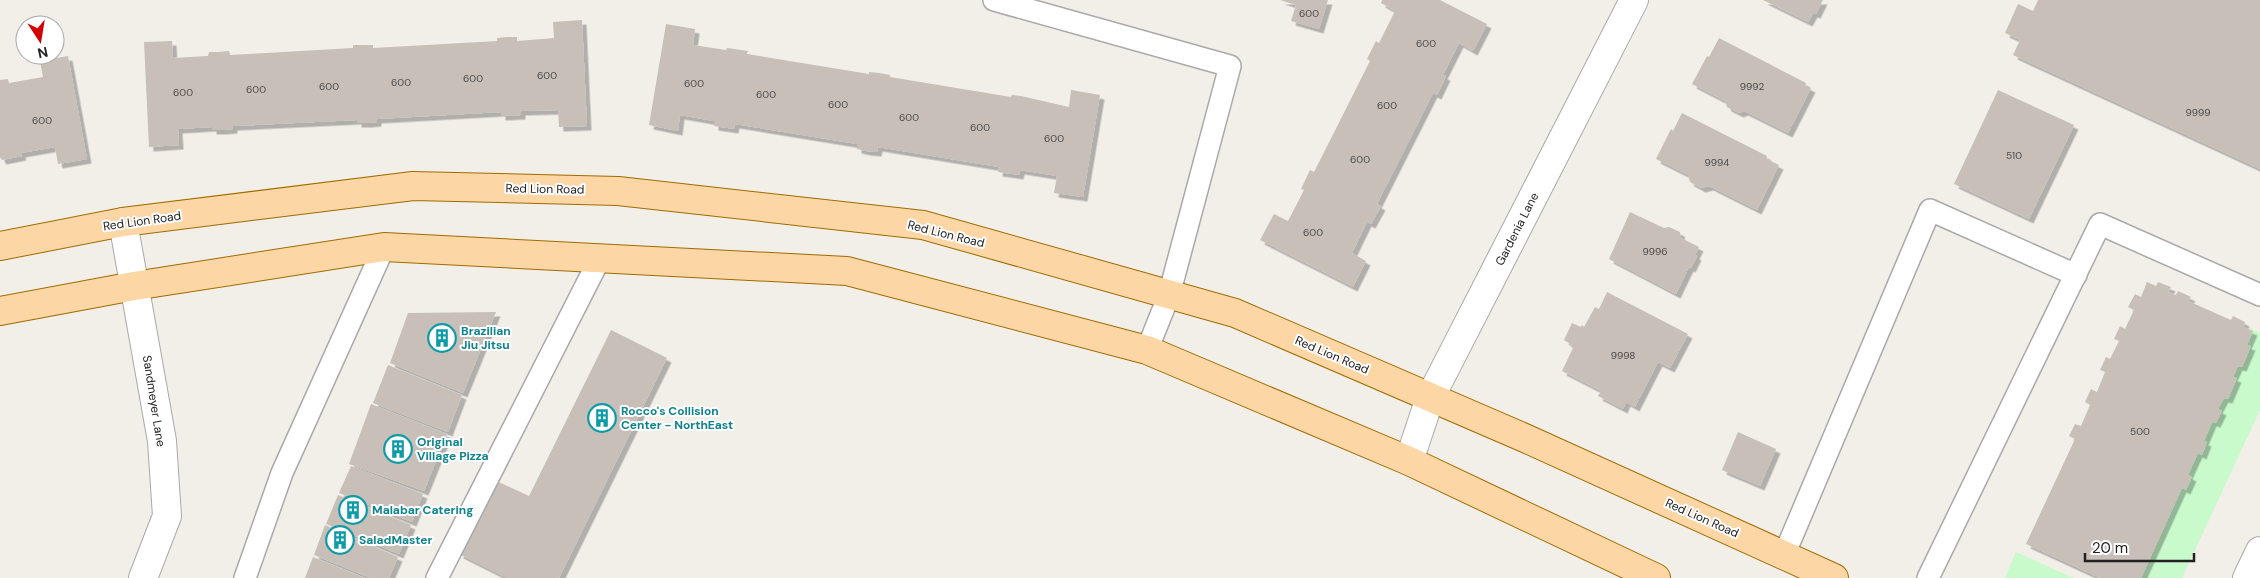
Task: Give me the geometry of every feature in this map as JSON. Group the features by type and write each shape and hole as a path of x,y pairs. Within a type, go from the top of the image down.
{"main road":[{"name":"Red Lion Road","path":"0,246 123,222 413,186 618,191 923,225 1235,313 1527,439 1834,578"},
{"path":"0,311 134,286 384,247 847,270 1147,350 1409,461 1656,578"}],"street":[{"name":"Gardenia Lane","path":"1409,461 1430,398 1634,0"},
{"name":"Sandmeyer Lane","path":"123,222 162,442 167,516 143,578"},
{"path":"2248,578 2260,551"}],"lane":[{"path":"994,0 1230,66 1169,295 1147,350"},
{"path":"1784,555 1930,210 2076,275"},
{"path":"1928,578 2100,224 2260,295"},
{"path":"245,578 282,473 384,247"},
{"path":"439,578 600,258"}],"green space":[{"path":"2250,328 2260,333 2260,410 2182,578 2137,578"},
{"path":"2016,552 2074,578 2005,578"}],"building":[{"path":"1280,0 1328,0 1319,29 1291,21 1296,5"},
{"path":"1382,0 1440,0 1487,24 1473,51 1459,43 1443,75 1446,76 1437,95 1433,93 1377,204 1381,206 1371,224 1367,222 1352,253 1366,261 1353,287 1260,240 1274,214 1288,221 1304,190 1301,189 1310,170 1314,172 1370,61 1367,59 1376,41 1379,43 1395,11 1381,3"},
{"path":"1763,0 1823,0 1816,14 1813,13 1808,22"},
{"path":"2038,0 2260,0 2260,169 2013,55 2020,40 2005,33 2018,4 2033,11"},
{"path":"582,20 587,126 559,127 558,110 521,111 521,115 501,116 501,112 377,119 377,122 367,123 357,123 357,120 233,126 233,129 222,130 212,130 212,127 178,129 179,145 149,147 144,42 172,41 173,58 208,56 209,52 229,51 230,55 353,48 353,45 373,45 373,48 497,41 497,38 507,37 517,37 517,41 554,38 553,22"},
{"path":"666,24 695,29 693,45 748,51 747,54 869,74 869,72 879,73 890,75 890,77 1011,97 1012,95 1021,96 1069,107 1071,90 1100,95 1083,197 1054,193 1057,176 1020,170 1019,175 998,172 999,167 878,147 877,152 866,151 857,149 857,144 735,124 734,129 714,126 714,121 680,115 678,131 649,125"},
{"path":"1719,38 1806,83 1805,85 1811,88 1788,133 1744,111 1739,113 1727,107 1725,101 1692,84"},
{"path":"68,56 87,159 58,164 55,147 21,153 22,156 2,160 0,157 0,80 8,79 9,83 43,77 41,65 65,65 65,57"},
{"path":"1998,90 2074,125 2029,219 1954,184"},
{"path":"1682,113 1767,156 1766,159 1779,165 1757,210 1709,186 1701,188 1690,182 1688,175 1656,159 1671,129 1673,131"},
{"path":"1630,212 1664,228 1669,227 1680,232 1681,238 1699,247 1695,255 1697,256 1691,268 1689,267 1676,294 1609,259"},
{"path":"2147,282 2156,286 2158,282 2171,287 2168,292 2176,295 2178,291 2191,297 2188,301 2231,320 2233,316 2245,322 2243,327 2253,331 2247,345 2251,346 2242,367 2238,366 2233,377 2237,378 2228,399 2224,398 2218,409 2222,411 2216,423 2212,422 2204,441 2207,442 2202,455 2198,453 2188,475 2192,477 2186,490 2182,488 2141,578 2100,578 2026,544 2075,439 2069,436 2075,424 2081,426 2090,405 2085,402 2091,389 2097,392 2105,372 2100,370 2106,357 2110,359 2119,341 2114,339 2120,326 2125,329 2134,310 2128,307 2135,294 2141,297"},
{"path":"1607,292 1688,334 1670,368 1658,362 1635,407 1626,402 1623,409 1598,396 1601,391 1562,371 1573,348 1571,347 1572,345 1564,340 1572,323 1584,327 1595,307 1599,309"},
{"name":"Brazilian Jiu Jitsu","path":"496,312 463,393 390,363 408,313"},
{"name":"Rocco's Collision Center - NorthEast","path":"611,330 667,358 559,578 507,578 459,554 492,479 529,496"},
{"path":"388,365 462,395 448,432 373,403"},
{"name":"Original Village Pizza","path":"371,404 447,434 424,491 349,464"},
{"path":"1738,432 1776,449 1760,486 1722,470"},
{"path":"351,466 423,494 412,522 339,493"},
{"name":"Malabar Catering","path":"338,495 411,525 399,554 326,524"},
{"name":"SaladMaster","path":"325,525 398,557 389,578 371,578 314,555"},
{"path":"313,557 365,578 305,578"}],"place":[{"name":"Brazilian Jiu Jitsu","path":"442,338"},
{"name":"Rocco's Collision Center - NorthEast","path":"602,418"},
{"name":"Original Village Pizza","path":"398,449"},
{"name":"Malabar Catering","path":"353,510"},
{"name":"SaladMaster","path":"340,540"}]}
